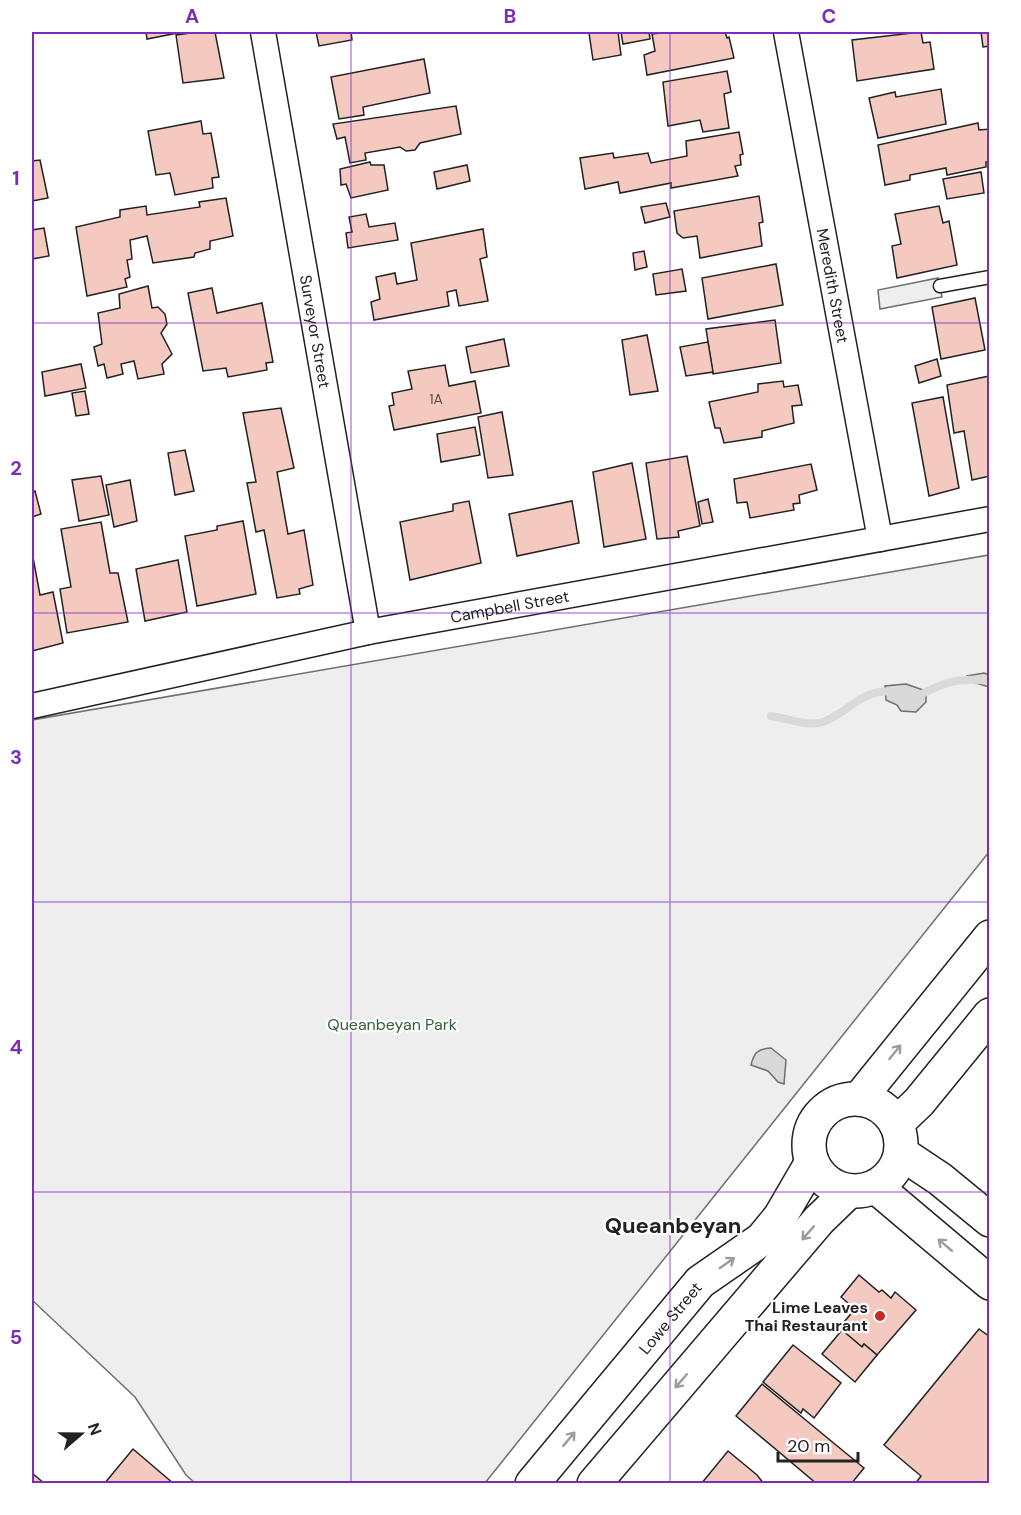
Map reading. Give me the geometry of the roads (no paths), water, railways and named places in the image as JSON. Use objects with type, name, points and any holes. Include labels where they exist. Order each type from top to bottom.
[{"type":"street","name":"Surveyor Street","points":[[263,32],[368,632]]},
{"type":"street","name":"Meredith Street","points":[[786,32],[880,539]]},
{"type":"street","name":"Campbell Street","points":[[32,706],[368,632],[990,519]]},
{"type":"street","points":[[859,1099],[990,937]]},
{"type":"street","points":[[594,1484],[819,1220],[862,1189],[892,1173],[899,1138],[919,1102],[990,1015]]},
{"type":"street","points":[[990,1220],[940,1179],[899,1138],[878,1105],[859,1099],[848,1099],[832,1105],[820,1116],[812,1128],[809,1144],[812,1162],[826,1181],[862,1189],[990,1282]]},
{"type":"street","name":"Lowe Street","points":[[532,1484],[699,1282],[768,1232],[787,1207],[812,1162]]},
{"type":"lane","points":[[940,286],[990,277]]},
{"type":"waterway","points":[[916,697],[960,680],[990,681]]},
{"type":"waterway","points":[[771,716],[804,723],[823,722],[866,696],[875,693],[896,693]]},
{"type":"place","name":"Lime Leaves Thai Restaurant","points":[[880,1316]]},
{"type":"district","name":"Queanbeyan","points":[[673,1225]]},
{"type":"park label","name":"Queanbeyan Park","points":[[392,1024]]}]
